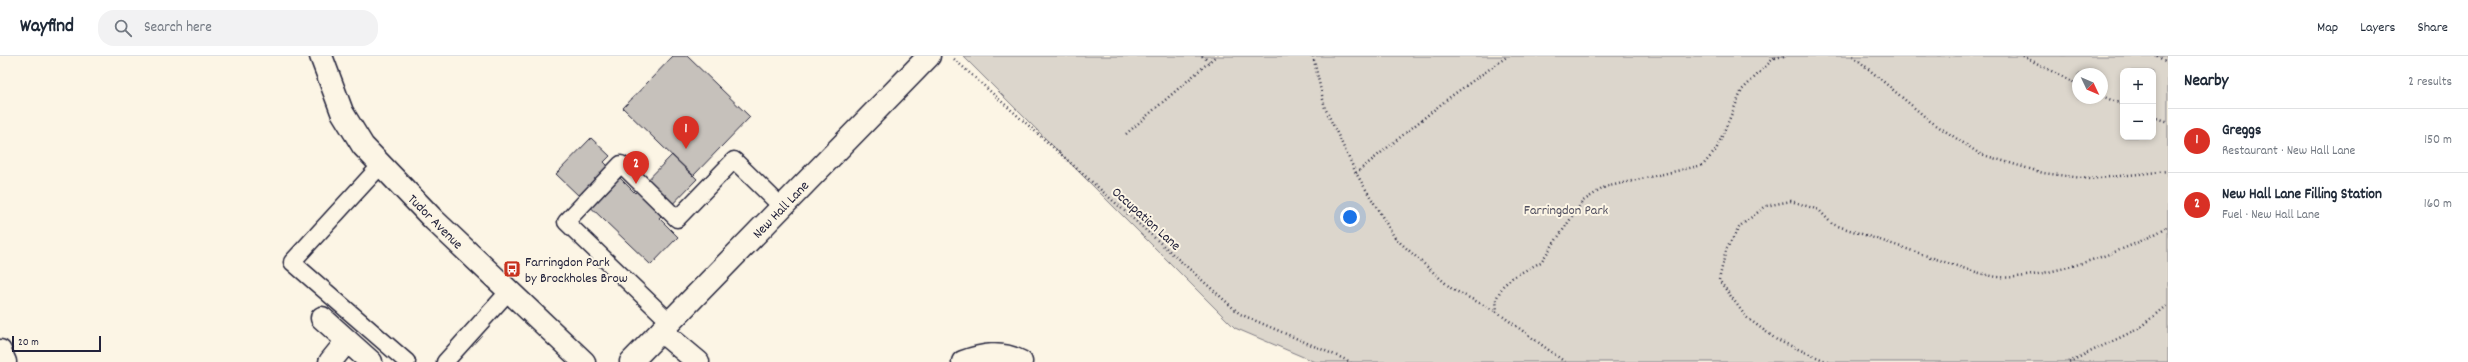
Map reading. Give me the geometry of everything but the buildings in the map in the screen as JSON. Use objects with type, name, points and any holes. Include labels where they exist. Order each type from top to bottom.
[{"type":"main road","name":"Tudor Avenue","points":[[321,56],[342,112],[363,146],[434,220],[584,362]]},
{"type":"main road","name":"New Hall Lane","points":[[631,362],[929,56]]},
{"type":"main road","points":[[322,318],[371,362]]},
{"type":"main road","points":[[665,326],[698,362]]},
{"type":"main road","points":[[330,362],[347,341]]},
{"type":"main road","points":[[0,351],[5,362]]},
{"type":"main road","points":[[963,362],[983,354],[1012,357],[1021,362]]},
{"type":"lane","points":[[665,326],[566,222],[621,164],[677,219],[734,160],[782,207]]},
{"type":"lane","points":[[381,165],[292,262],[407,362]]},
{"type":"lane","points":[[445,362],[509,291]]},
{"type":"path","name":"Occupation Lane","points":[[951,56],[1240,314],[1351,362]]},
{"type":"path","points":[[1202,56],[1209,61]]},
{"type":"path","points":[[1126,134],[1216,56]]},
{"type":"path","points":[[1313,56],[1325,108],[1356,173],[1395,238],[1452,289],[1497,312],[1564,362]]},
{"type":"path","points":[[1356,173],[1450,97],[1508,56]]},
{"type":"path","points":[[1497,312],[1496,299],[1502,286],[1513,277],[1542,262],[1583,201],[1605,187],[1703,165],[1716,150],[1742,90],[1776,57],[1784,56]]},
{"type":"path","points":[[1853,56],[1930,121],[1980,154],[2044,173],[2090,179],[2168,171]]},
{"type":"path","points":[[2023,56],[2072,83]]},
{"type":"path","points":[[2157,56],[2168,63]]},
{"type":"path","points":[[2108,99],[2121,104]]},
{"type":"path","points":[[2156,118],[2168,122]]},
{"type":"path","points":[[1828,362],[1777,340],[1746,317],[1719,280],[1726,250],[1740,226],[1766,206],[1791,201],[1819,210],[1832,224],[1993,277],[2023,276],[2055,270],[2128,246],[2156,235],[2168,226]]},
{"type":"path","points":[[2069,362],[2138,328],[2168,304]]},
{"type":"green space","name":"Farringdon Park","points":[[963,56],[2168,56],[2168,362],[1315,362],[1235,328]]},
{"type":"place","name":"Greggs","points":[[686,149]]},
{"type":"place","name":"New Hall Lane Filling Station","points":[[636,184]]},
{"type":"place","name":"Farringdon Park by Brockholes Brow","points":[[512,269]]}]
